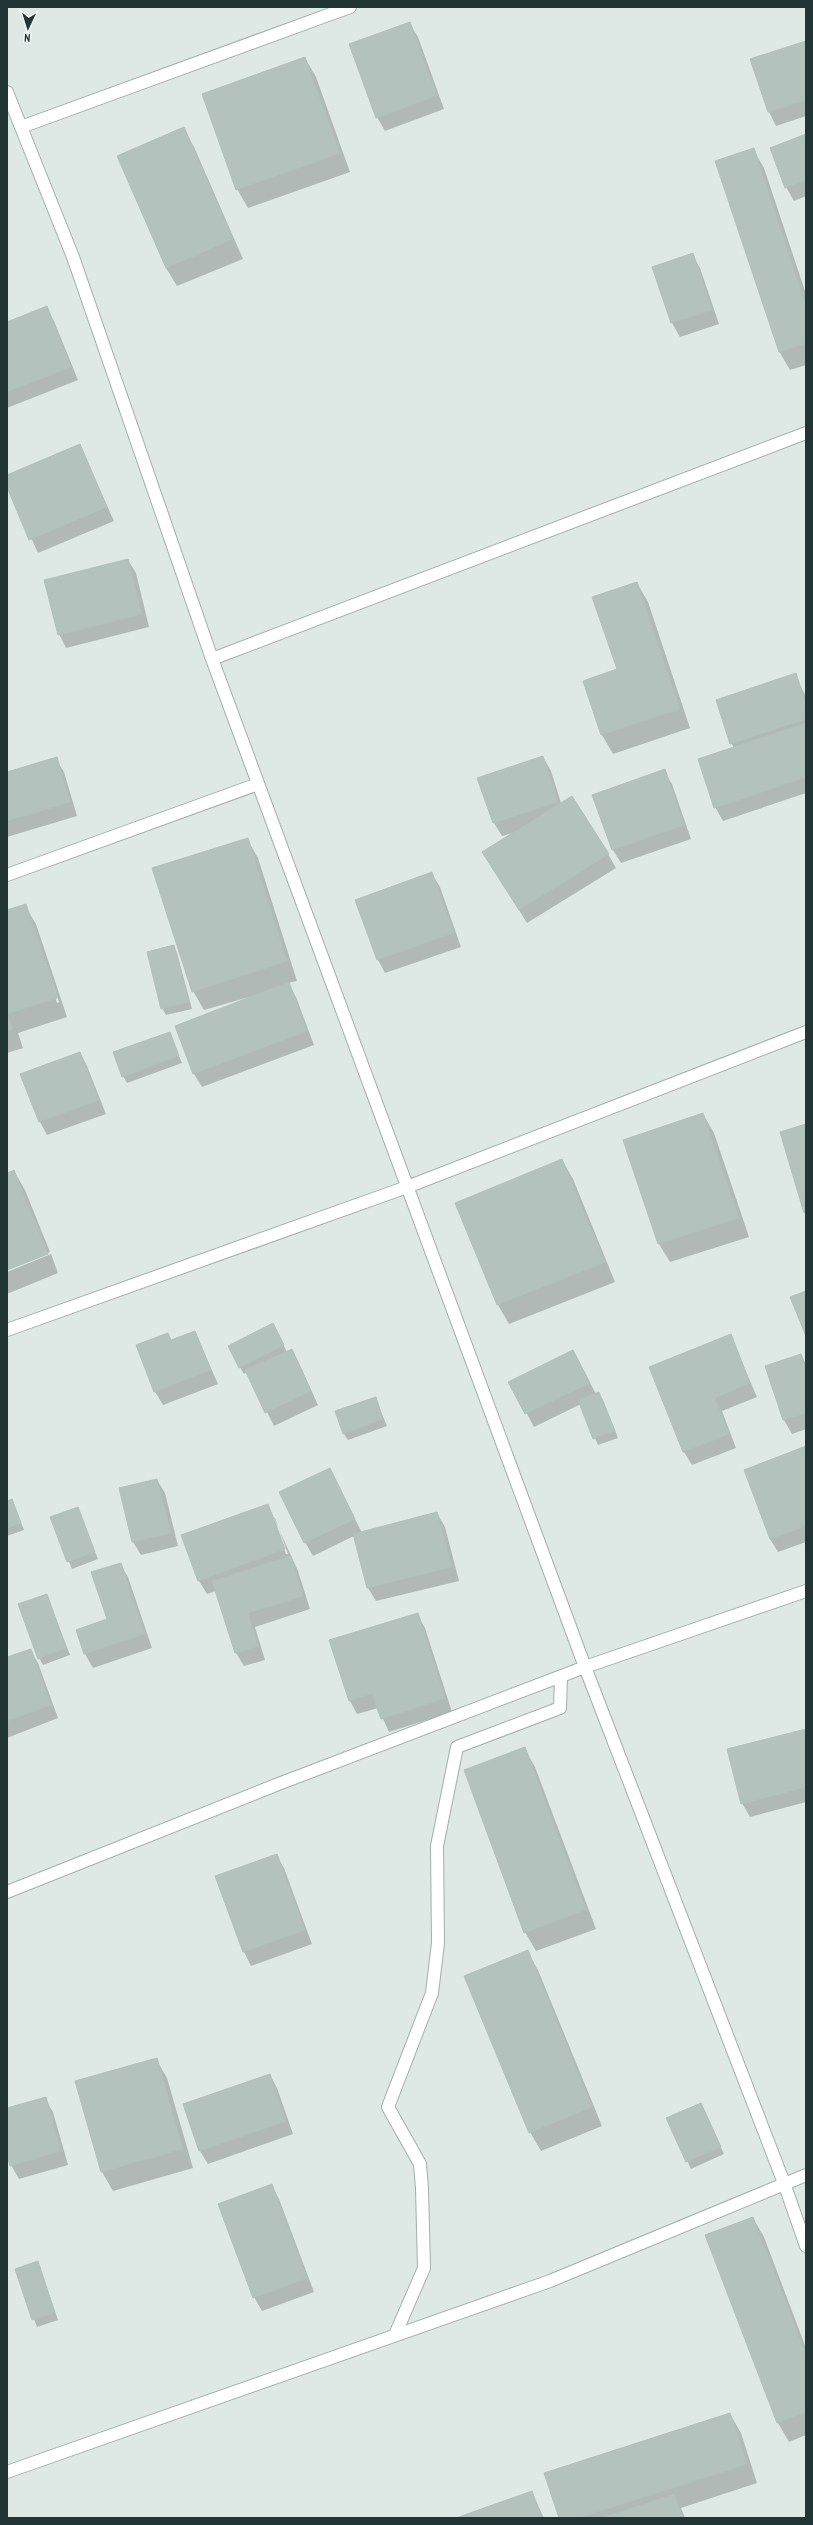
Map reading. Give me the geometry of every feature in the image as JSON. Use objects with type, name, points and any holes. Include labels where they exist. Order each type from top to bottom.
[{"type":"street","points":[[21,127],[350,7]]},
{"type":"street","points":[[7,92],[73,257],[212,659],[585,1667],[784,2183],[806,2246]]},
{"type":"street","points":[[212,659],[806,433]]},
{"type":"street","points":[[7,875],[258,784]]},
{"type":"street","points":[[7,1330],[407,1187],[806,1032]]},
{"type":"street","points":[[7,1892],[281,1782],[585,1667],[806,1591]]},
{"type":"street","points":[[395,2335],[424,2268],[422,2188],[420,2164],[388,2107],[432,1993],[438,1943],[437,1846],[457,1747],[560,1708],[561,1677]]},
{"type":"street","points":[[7,2472],[550,2281],[806,2175]]},
{"type":"building","points":[[410,22],[437,96],[376,118],[349,44]]},
{"type":"building","points":[[806,41],[806,100],[768,112],[750,59]]},
{"type":"building","points":[[305,57],[340,153],[236,190],[202,94]]},
{"type":"building","points":[[184,127],[233,239],[166,268],[117,156]]},
{"type":"building","points":[[806,134],[806,180],[785,188],[770,148]]},
{"type":"building","points":[[754,148],[806,306],[806,343],[779,352],[715,161]]},
{"type":"building","points":[[693,253],[712,310],[671,323],[652,267]]},
{"type":"building","points":[[47,306],[71,367],[7,392],[7,322]]},
{"type":"building","points":[[80,444],[107,507],[29,540],[7,487],[7,475]]},
{"type":"building","points":[[128,559],[142,614],[58,635],[44,580]]},
{"type":"building","points":[[637,582],[680,709],[601,735],[583,681],[617,669],[592,597]]},
{"type":"building","points":[[796,673],[806,705],[806,719],[730,744],[716,700]]},
{"type":"building","points":[[806,723],[806,777],[714,808],[698,759]]},
{"type":"building","points":[[543,756],[558,802],[493,823],[477,778]]},
{"type":"building","points":[[57,757],[70,802],[7,821],[7,772]]},
{"type":"building","points":[[665,769],[684,825],[612,850],[592,795]]},
{"type":"building","points":[[572,796],[609,854],[519,910],[482,852]]},
{"type":"building","points":[[248,838],[287,961],[192,992],[152,868]]},
{"type":"building","points":[[432,872],[454,933],[377,960],[355,900]]},
{"type":"building","points":[[26,904],[57,998],[7,1014],[7,910]]},
{"type":"building","points":[[174,945],[189,1002],[161,1009],[147,952]]},
{"type":"building","points":[[289,982],[307,1031],[193,1074],[175,1026]]},
{"type":"building","points":[[7,1014],[13,1029],[7,1031]]},
{"type":"building","points":[[170,1032],[179,1056],[122,1077],[113,1052]]},
{"type":"building","points":[[80,1052],[99,1100],[39,1122],[20,1074]]},
{"type":"building","points":[[703,1113],[739,1218],[658,1244],[623,1140]]},
{"type":"building","points":[[806,1124],[806,1212],[804,1213],[780,1132]]},
{"type":"building","points":[[562,1159],[605,1262],[497,1305],[455,1203]]},
{"type":"building","points":[[14,1170],[48,1254],[7,1270],[7,1173]]},
{"type":"building","points":[[806,1291],[806,1336],[790,1297]]},
{"type":"building","points":[[273,1323],[284,1345],[239,1368],[228,1346]]},
{"type":"building","points":[[195,1331],[211,1370],[154,1392],[136,1345],[168,1333],[171,1340]]},
{"type":"building","points":[[731,1334],[750,1383],[715,1398],[729,1434],[683,1452],[649,1367]]},
{"type":"building","points":[[292,1349],[311,1391],[265,1413],[245,1370]]},
{"type":"building","points":[[573,1350],[590,1383],[525,1414],[508,1382]]},
{"type":"building","points":[[801,1354],[806,1367],[806,1413],[783,1420],[765,1366]]},
{"type":"building","points":[[599,1392],[615,1431],[593,1439],[578,1400]]},
{"type":"building","points":[[376,1397],[383,1419],[343,1434],[335,1411]]},
{"type":"building","points":[[806,1446],[806,1526],[770,1539],[744,1470]]},
{"type":"building","points":[[330,1468],[355,1519],[304,1543],[279,1492]]},
{"type":"building","points":[[157,1479],[171,1533],[132,1542],[119,1488]]},
{"type":"building","points":[[12,1499],[21,1523],[7,1528],[7,1501]]},
{"type":"building","points":[[268,1504],[285,1549],[198,1581],[181,1535]]},
{"type":"building","points":[[78,1507],[95,1552],[67,1562],[50,1517]]},
{"type":"building","points":[[437,1512],[452,1567],[367,1588],[353,1534]]},
{"type":"building","points":[[291,1556],[303,1596],[248,1613],[258,1646],[235,1653],[212,1581]]},
{"type":"building","points":[[121,1563],[145,1634],[84,1654],[76,1630],[107,1619],[91,1572]]},
{"type":"building","points":[[47,1594],[66,1648],[38,1659],[18,1604]]},
{"type":"building","points":[[418,1613],[445,1698],[381,1719],[372,1694],[349,1701],[329,1640]]},
{"type":"building","points":[[31,1649],[51,1705],[7,1721],[7,1657]]},
{"type":"building","points":[[806,1729],[806,1787],[741,1804],[727,1749]]},
{"type":"building","points":[[525,1747],[586,1910],[524,1933],[464,1770]]},
{"type":"building","points":[[277,1854],[305,1930],[243,1952],[215,1876]]},
{"type":"building","points":[[528,1950],[592,2107],[529,2133],[464,1976]]},
{"type":"building","points":[[157,2058],[183,2149],[101,2172],[75,2081]]},
{"type":"building","points":[[270,2074],[286,2121],[199,2151],[183,2104]]},
{"type":"building","points":[[46,2097],[61,2151],[10,2166],[7,2155],[7,2108]]},
{"type":"building","points":[[701,2103],[721,2147],[686,2162],[666,2118]]},
{"type":"building","points":[[272,2184],[307,2278],[253,2298],[218,2204]]},
{"type":"building","points":[[753,2217],[806,2355],[806,2412],[777,2423],[705,2235]]},
{"type":"building","points":[[38,2261],[55,2313],[32,2320],[15,2269]]},
{"type":"building","points":[[730,2413],[747,2464],[579,2518],[559,2518],[544,2473]]},
{"type":"building","points":[[532,2491],[542,2518],[456,2518]]},
{"type":"building","points":[[674,2494],[683,2518],[602,2518]]}]
